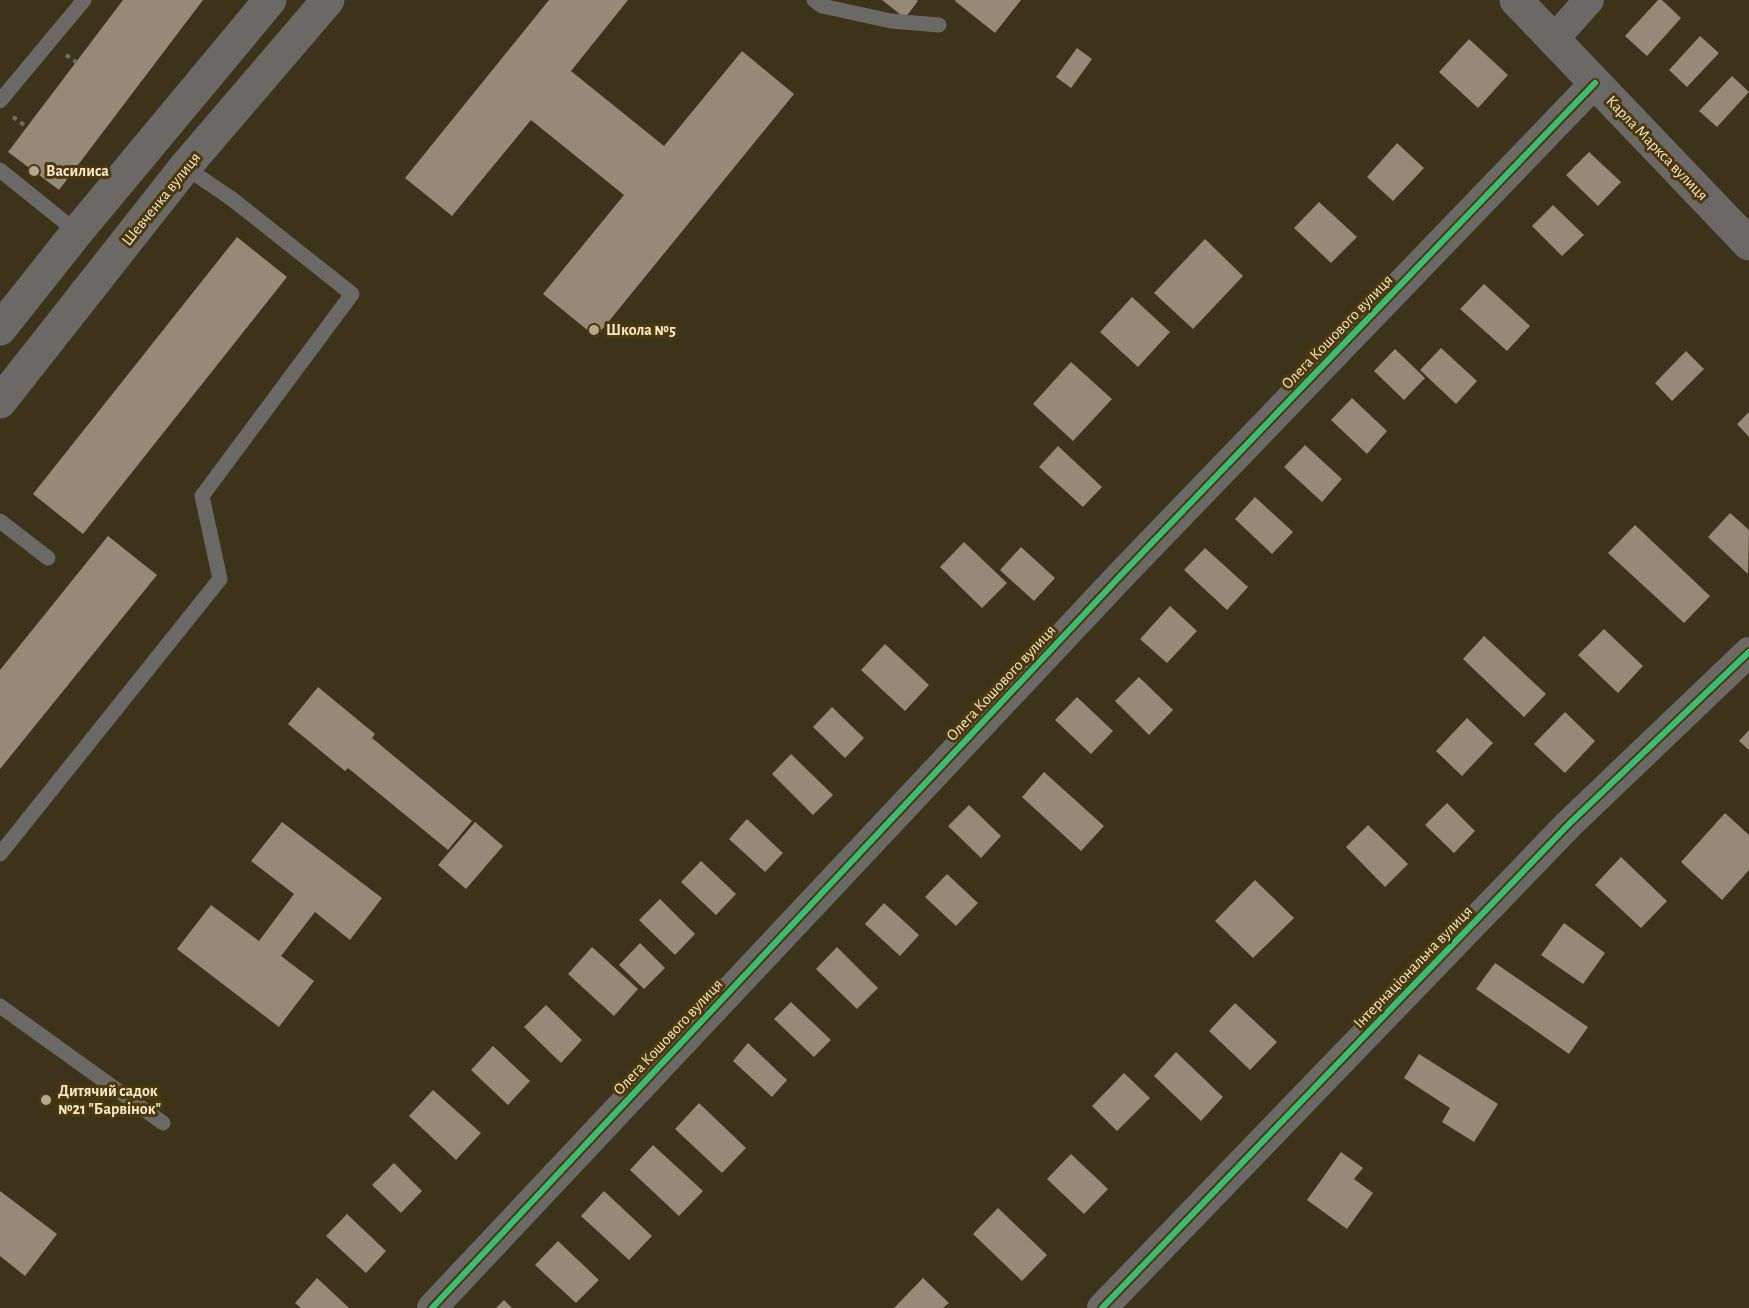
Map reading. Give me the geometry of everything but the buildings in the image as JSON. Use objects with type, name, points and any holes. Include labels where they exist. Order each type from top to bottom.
[{"type":"street","points":[[0,329],[270,0]]},
{"type":"street","name":"Шевченка вулиця","points":[[0,402],[185,167],[328,0]]},
{"type":"street","name":"Карла Маркса вулиця","points":[[1516,0],[1749,244]]},
{"type":"street","points":[[1554,39],[1589,0]]},
{"type":"street","name":"Олега Кошового вулиця","points":[[432,1308],[1123,573],[1595,83]]},
{"type":"street","points":[[72,239],[102,273]]},
{"type":"street","name":"Інтернаціональна вулиця","points":[[1102,1308],[1569,824],[1749,652]]},
{"type":"lane","points":[[0,101],[84,0]]},
{"type":"lane","points":[[814,0],[822,6],[891,21],[939,25]]},
{"type":"lane","points":[[0,854],[220,579],[202,496],[352,294],[232,199],[185,167]]},
{"type":"lane","points":[[0,171],[72,239]]},
{"type":"lane","points":[[0,520],[48,558]]},
{"type":"lane","points":[[0,1006],[163,1124]]},
{"type":"cycle path","points":[[432,1308],[1123,573],[1595,83]]},
{"type":"cycle path","points":[[1102,1308],[1569,824],[1749,652]]},
{"type":"place","name":"Василиса","points":[[34,171]]},
{"type":"place","name":"Школа №5","points":[[594,330]]},
{"type":"place","name":"Дитячий садок №21 \"Барвінок\"","points":[[46,1100]]}]
